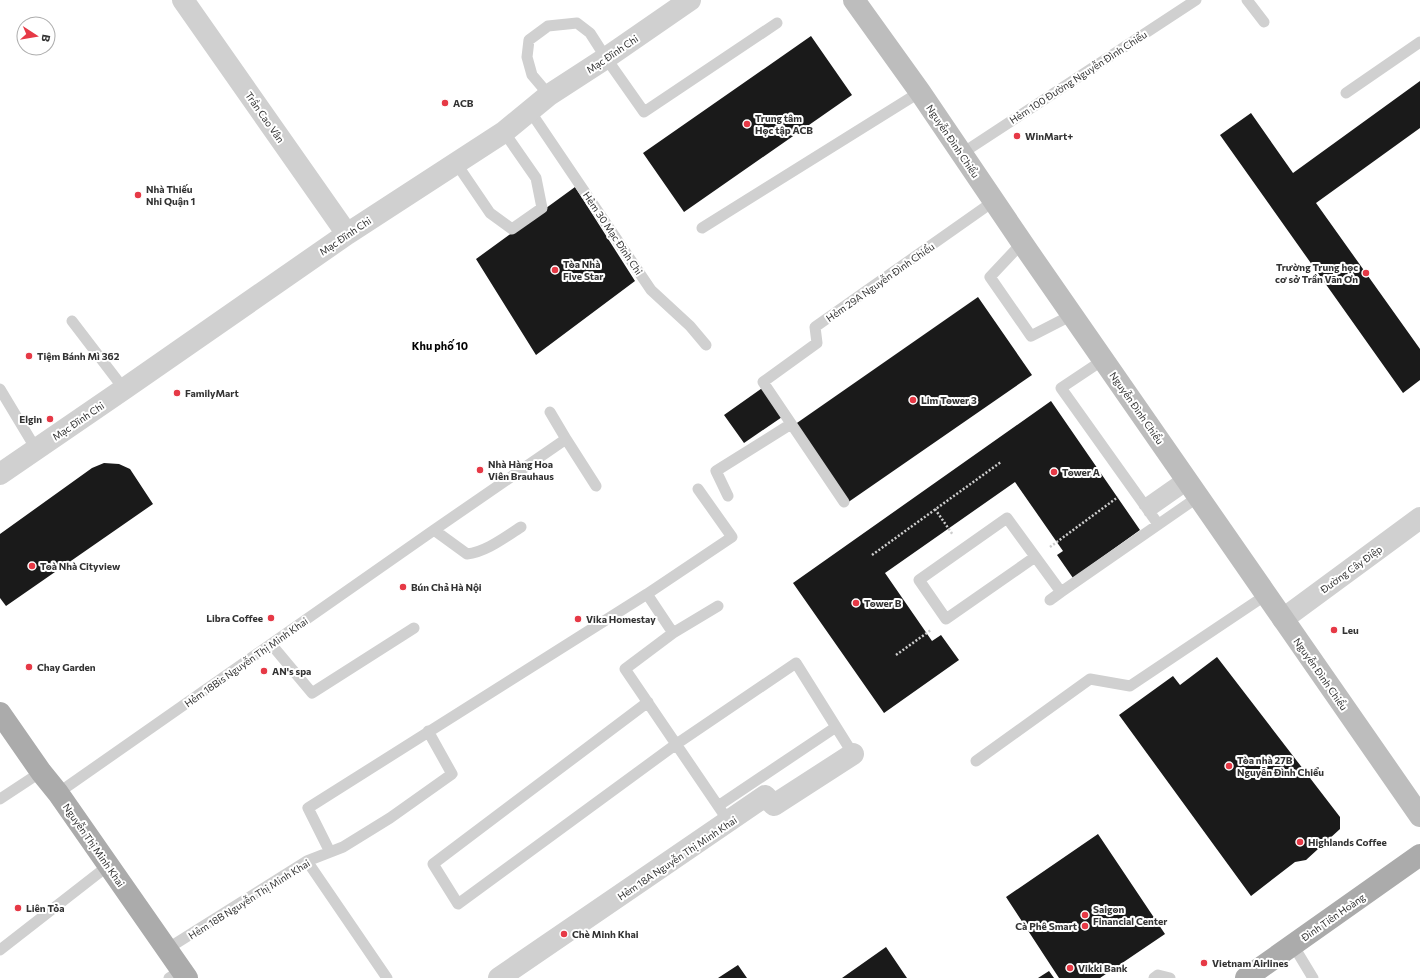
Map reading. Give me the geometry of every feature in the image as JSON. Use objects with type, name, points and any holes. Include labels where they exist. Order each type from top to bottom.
[{"type":"main road","name":"Nguyễn Đình Chiểu","points":[[854,0],[920,92],[1022,243],[1420,816]]},
{"type":"main road","name":"Nguyễn Thị Minh Khai","points":[[0,713],[168,950],[179,975]]},
{"type":"main road","name":"Đinh Tiên Hoàng","points":[[1246,978],[1420,855]]},
{"type":"street","name":"Trần Cao Vân","points":[[183,0],[347,234]]},
{"type":"street","name":"Mạc Đĩnh Chi","points":[[0,474],[347,234],[504,132],[549,95],[690,0]]},
{"type":"street","name":"Đường Cây Điệp","points":[[1283,619],[1420,518]]},
{"type":"street","name":"Hẻm 18A Nguyễn Thị Minh Khai","points":[[500,978],[724,814],[765,796],[774,805],[853,754]]},
{"type":"lane","name":"Hẻm 100 Đường Nguyễn Đình Chiểu","points":[[961,154],[1196,0]]},
{"type":"lane","points":[[1247,0],[1264,22]]},
{"type":"lane","points":[[549,95],[532,75],[527,58],[529,40],[548,26],[577,23],[590,32],[606,58],[644,112],[777,23]]},
{"type":"lane","points":[[1346,93],[1420,42]]},
{"type":"lane","points":[[702,228],[920,92]]},
{"type":"lane","name":"Hẻm 30 Mạc Đĩnh Chi","points":[[530,111],[651,290],[690,326],[706,345]]},
{"type":"lane","points":[[456,163],[490,213],[512,229],[542,208],[536,178],[504,132]]},
{"type":"lane","name":"Hẻm 29A Nguyễn Đình Chiểu","points":[[844,502],[763,382],[817,343],[816,327],[994,201]]},
{"type":"lane","points":[[1022,243],[990,277],[994,284],[1031,336],[1072,315]]},
{"type":"lane","points":[[72,321],[124,389]]},
{"type":"lane","points":[[1103,360],[1061,388],[1158,524]]},
{"type":"lane","points":[[0,389],[36,449]]},
{"type":"lane","points":[[550,412],[596,486]]},
{"type":"lane","points":[[728,496],[716,471],[791,424]]},
{"type":"lane","name":"Hẻm 18Bis Nguyễn Thị Minh Khai","points":[[58,793],[566,439]]},
{"type":"lane","points":[[1146,508],[1190,486]]},
{"type":"lane","points":[[1050,600],[1158,524],[1190,486]]},
{"type":"lane","points":[[330,852],[308,808],[647,594],[732,537],[698,489]]},
{"type":"lane","points":[[1035,557],[946,619],[919,580],[1007,518],[1061,592]]},
{"type":"lane","points":[[434,530],[467,554],[475,554],[521,527]]},
{"type":"lane","points":[[647,594],[673,633]]},
{"type":"lane","points":[[976,761],[1090,679],[1130,686],[1266,595]]},
{"type":"lane","points":[[718,606],[673,633],[625,669],[724,814],[836,727]]},
{"type":"lane","points":[[271,644],[312,694],[414,628]]},
{"type":"lane","points":[[648,702],[434,864],[458,904],[676,745],[796,664],[853,754]]},
{"type":"lane","name":"Hẻm 18B Nguyễn Thị Minh Khai","points":[[168,950],[307,861],[343,847],[390,818],[452,774],[428,731]]},
{"type":"lane","points":[[0,799],[41,772]]},
{"type":"lane","points":[[307,861],[387,978]]},
{"type":"lane","points":[[0,950],[109,866]]},
{"type":"lane","points":[[1292,945],[1313,978]]},
{"type":"lane","points":[[1154,978],[1158,975],[1170,978]]},
{"type":"path","points":[[872,555],[1001,462]]},
{"type":"path","points":[[935,509],[955,538]]},
{"type":"building","name":"Trung tâm Học tập ACB","points":[[811,36],[852,95],[684,212],[643,153]]},
{"type":"building","points":[[1420,81],[1420,128],[1316,203],[1420,349],[1420,380],[1403,393],[1220,135],[1251,113],[1293,173]]},
{"type":"building","name":"Tòa Nhà Five Star","points":[[575,187],[635,281],[536,355],[476,259]]},
{"type":"building","name":"Lim Tower 3","points":[[978,297],[1032,375],[847,503],[794,425]]},
{"type":"building","points":[[765,386],[785,415],[744,443],[724,415]]},
{"type":"building","points":[[1051,401],[1140,530],[1073,578],[1057,555],[1063,551],[1015,482],[885,573],[932,641],[941,635],[959,660],[884,713],[793,583]]},
{"type":"building","name":"Toà Nhà Cityview","points":[[104,463],[119,464],[130,469],[153,504],[6,606],[0,598],[0,534],[92,468]]},
{"type":"building","name":"Tòa nhà 27B Nguyễn Đình Chiểu","points":[[1217,657],[1340,817],[1340,829],[1306,860],[1295,862],[1251,896],[1119,715],[1173,676],[1180,685]]},
{"type":"building","name":"Saigon Financial Center","points":[[1098,834],[1165,934],[1100,978],[1059,978],[1006,897]]},
{"type":"building","points":[[886,947],[907,978],[842,978]]},
{"type":"building","points":[[738,965],[747,978],[718,978]]},
{"type":"building","points":[[1049,971],[1054,978],[1038,978]]},
{"type":"place","name":"ACB","points":[[445,103]]},
{"type":"place","name":"Trung tâm Học tập ACB","points":[[747,124]]},
{"type":"place","name":"WinMart+","points":[[1017,136]]},
{"type":"place","name":"Nhà Thiếu Nhi Quận 1","points":[[138,195]]},
{"type":"place","name":"Tòa Nhà Five Star","points":[[555,270]]},
{"type":"place","name":"Trường Trung học cơ sở Trần Văn Ơn","points":[[1366,273]]},
{"type":"place","name":"Tiệm Bánh Mì 362","points":[[29,356]]},
{"type":"place","name":"FamilyMart","points":[[177,393]]},
{"type":"place","name":"Lim Tower 3","points":[[913,400]]},
{"type":"place","name":"Elgin","points":[[50,419]]},
{"type":"place","name":"Nhà Hàng Hoa Viên Brauhaus","points":[[480,470]]},
{"type":"place","name":"Tower A","points":[[1054,472]]},
{"type":"place","name":"Toà Nhà Cityview","points":[[32,566]]},
{"type":"place","name":"Bún Chả Hà Nội","points":[[403,587]]},
{"type":"place","name":"Tower B","points":[[856,603]]},
{"type":"place","name":"Libra Coffee","points":[[271,618]]},
{"type":"place","name":"Vika Homestay","points":[[578,619]]},
{"type":"place","name":"Leu","points":[[1334,630]]},
{"type":"place","name":"Chay Garden","points":[[29,667]]},
{"type":"place","name":"AN's spa","points":[[264,671]]},
{"type":"place","name":"Tòa nhà 27B Nguyễn Đình Chiểu","points":[[1229,766]]},
{"type":"place","name":"Highlands Coffee","points":[[1300,842]]},
{"type":"place","name":"Liên Tỏa","points":[[18,908]]},
{"type":"place","name":"Saigon Financial Center","points":[[1085,915]]},
{"type":"place","name":"Cà Phê Smart","points":[[1085,926]]},
{"type":"place","name":"Chè Minh Khai","points":[[564,934]]},
{"type":"place","name":"Vietnam Airlines","points":[[1204,963]]},
{"type":"place","name":"Vikki Bank","points":[[1070,968]]},
{"type":"district","name":"Khu phố 10","points":[[440,345]]}]
